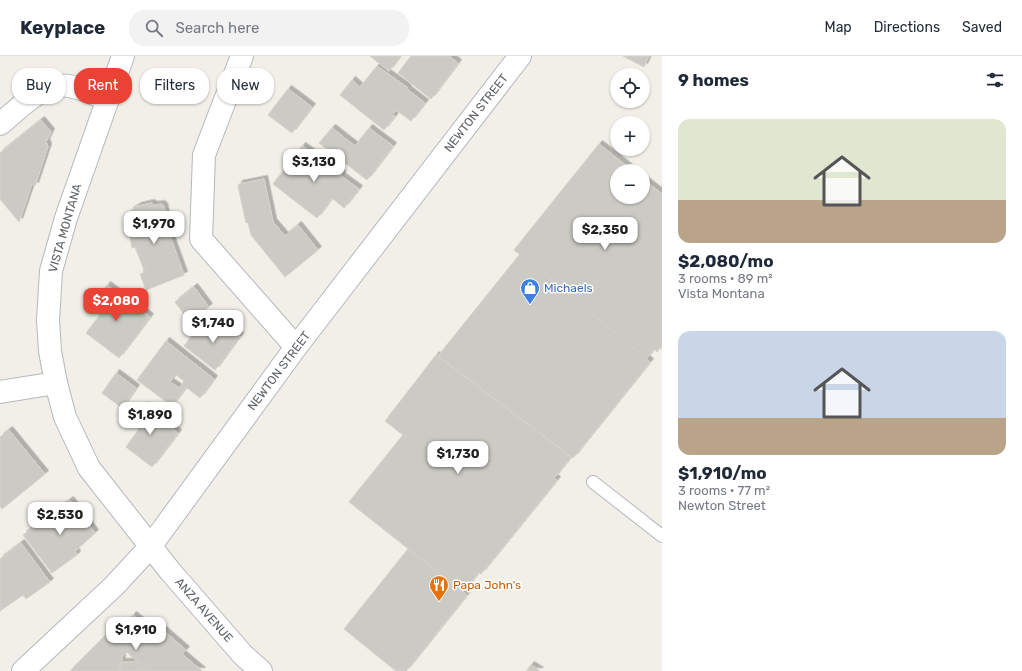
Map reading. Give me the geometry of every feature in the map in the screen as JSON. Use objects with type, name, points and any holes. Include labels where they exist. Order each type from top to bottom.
[{"type":"street","name":"VISTA MONTANA","points":[[119,68],[123,56]]},
{"type":"street","points":[[242,56],[204,155],[201,240],[296,347]]},
{"type":"street","name":"NEWTON STREET","points":[[22,671],[99,601],[150,547],[296,347],[520,56]]},
{"type":"street","points":[[0,124],[41,91],[56,86],[74,87]]},
{"type":"street","name":"VISTA MONTANA","points":[[106,104],[66,218],[51,271],[48,320],[50,351],[56,383],[65,417],[89,468],[150,547]]},
{"type":"street","points":[[0,392],[56,383]]},
{"type":"street","name":"ANZA AVENUE","points":[[150,547],[243,655],[261,671]]},
{"type":"lane","points":[[593,482],[662,536]]},
{"type":"building","points":[[370,56],[400,56],[389,71]]},
{"type":"building","points":[[411,56],[449,56],[458,63],[431,99],[398,73]]},
{"type":"building","points":[[623,56],[649,56],[644,67]]},
{"type":"building","points":[[377,66],[408,88],[407,89],[425,103],[411,121],[396,110],[392,115],[395,116],[384,130],[340,95],[352,80],[360,87]]},
{"type":"building","points":[[288,89],[312,107],[292,133],[268,115]]},
{"type":"building","points":[[41,120],[51,132],[46,142],[48,147],[35,186],[32,184],[19,222],[0,199],[0,153]]},
{"type":"building","points":[[332,128],[355,146],[369,128],[393,146],[367,180],[319,143]]},
{"type":"building","points":[[599,144],[610,153],[610,156],[614,156],[624,164],[610,164],[610,204],[650,204],[650,185],[662,194],[662,345],[657,352],[654,349],[646,359],[514,250]]},
{"type":"building","points":[[302,146],[342,174],[341,176],[359,189],[344,208],[332,198],[317,218],[273,184]]},
{"type":"building","points":[[264,179],[273,222],[285,236],[298,225],[318,250],[285,277],[251,235],[248,222],[246,223],[238,186],[239,184]]},
{"type":"building","points":[[151,203],[154,205],[162,204],[162,206],[164,206],[170,236],[184,275],[146,290],[140,274],[145,272],[135,247],[132,248],[128,225],[132,225],[130,211],[138,206]]},
{"type":"building","name":"Michaels","points":[[520,254],[650,362],[573,458],[438,356]]},
{"type":"building","points":[[107,285],[150,317],[119,358],[86,333],[100,315],[91,308]]},
{"type":"building","points":[[194,287],[209,307],[189,321],[175,302]]},
{"type":"building","points":[[217,318],[240,336],[215,370],[184,346],[196,330],[203,336]]},
{"type":"building","points":[[166,341],[214,379],[200,398],[186,387],[172,406],[137,380]],"holes":[[[175,374],[184,381],[179,388],[170,382]]]},
{"type":"building","points":[[436,355],[571,457],[554,478],[557,480],[481,574],[479,572],[463,592],[349,502],[403,435],[385,421]]},
{"type":"building","points":[[116,373],[136,388],[122,408],[102,393]]},
{"type":"building","points":[[144,405],[178,433],[152,467],[126,447],[139,429],[130,423]]},
{"type":"building","points":[[9,430],[45,474],[2,509],[0,506],[0,437]]},
{"type":"building","points":[[70,500],[95,533],[75,551],[77,555],[52,573],[23,535]]},
{"type":"building","points":[[21,543],[50,582],[26,599],[23,595],[0,611],[0,559]]},
{"type":"building","points":[[408,549],[467,595],[406,671],[396,671],[344,629]]},
{"type":"building","points":[[133,615],[157,635],[163,630],[186,650],[182,654],[202,671],[146,671],[127,652],[122,657],[120,671],[70,671],[118,623],[123,627]]},
{"type":"building","points":[[120,662],[138,662],[146,671],[120,671]]},
{"type":"building","points":[[531,665],[540,671],[526,671]]},
{"type":"place","name":"Michaels","points":[[530,305]]},
{"type":"place","name":"Papa John's","points":[[439,602]]}]
